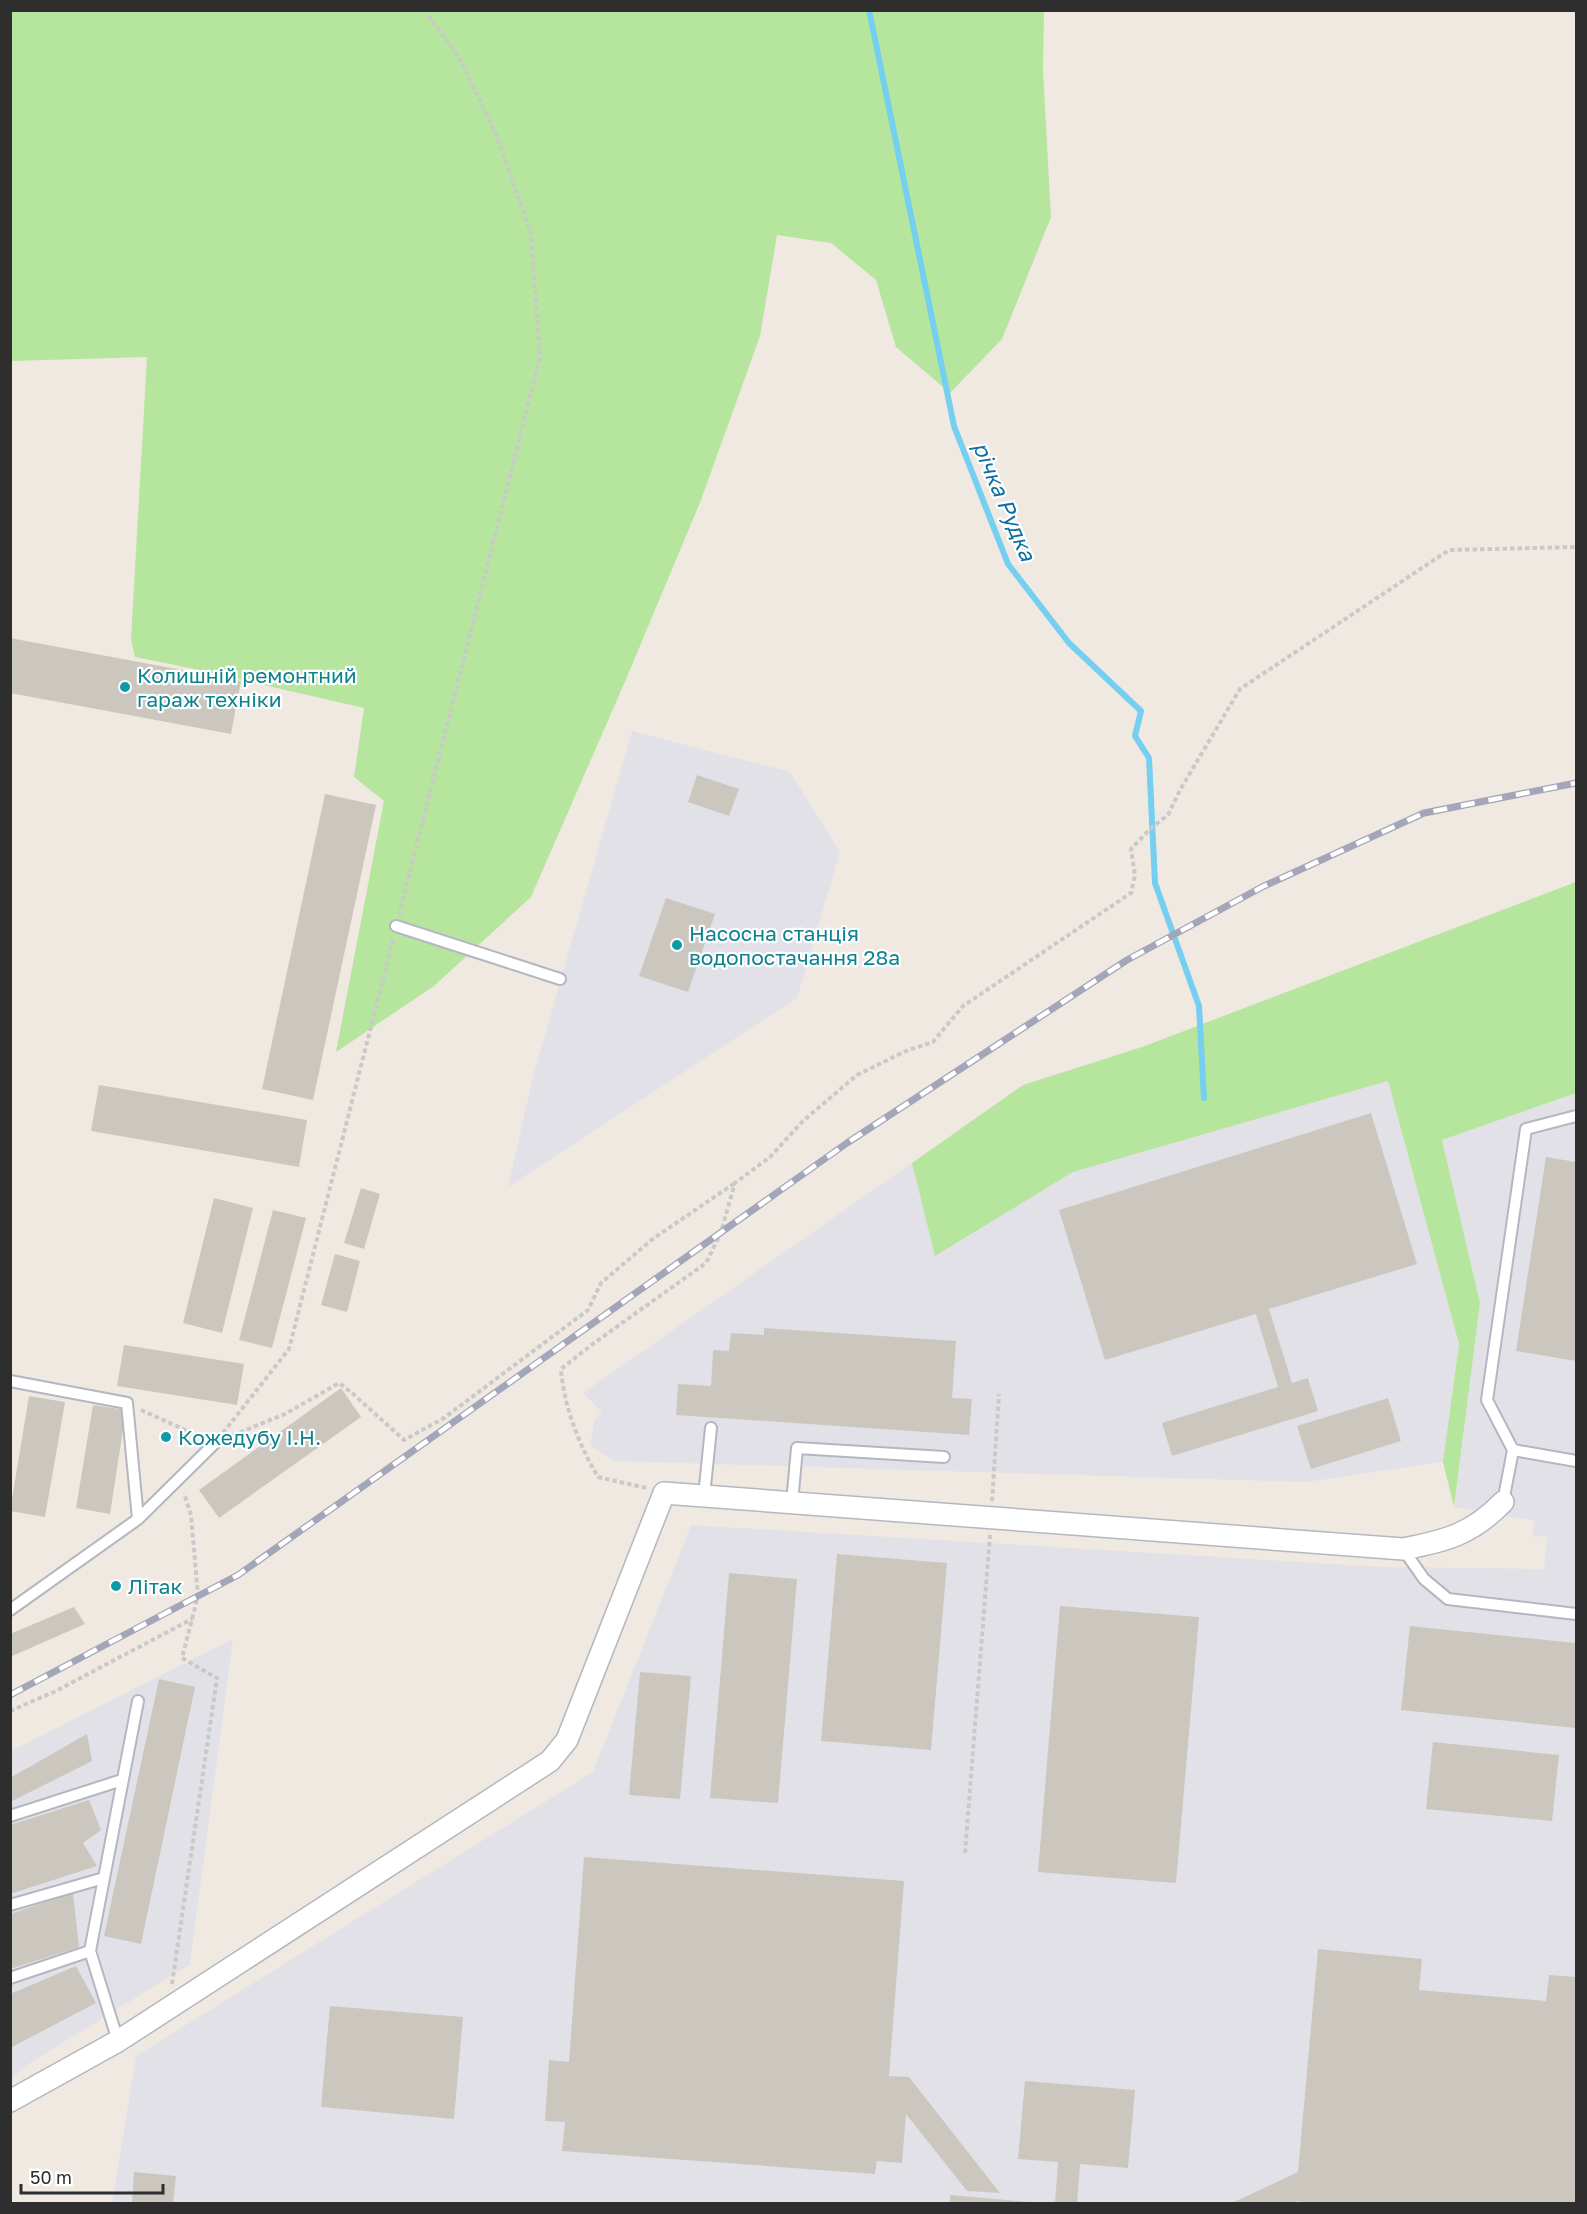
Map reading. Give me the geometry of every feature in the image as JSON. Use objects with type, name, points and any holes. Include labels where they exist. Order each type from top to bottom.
[{"type":"street","points":[[10,2101],[118,2040],[169,2008],[550,1761],[567,1740],[664,1493],[1403,1549],[1429,1544],[1465,1532],[1486,1520],[1503,1502]]},
{"type":"lane","points":[[396,926],[560,979]]},
{"type":"lane","points":[[1503,1502],[1513,1450],[1487,1400],[1526,1129],[1576,1116]]},
{"type":"lane","points":[[10,1381],[128,1404],[138,1519]]},
{"type":"lane","points":[[704,1496],[711,1428]]},
{"type":"lane","points":[[10,1610],[138,1519],[214,1443]]},
{"type":"lane","points":[[792,1503],[797,1448],[944,1457]]},
{"type":"lane","points":[[1513,1450],[1576,1461]]},
{"type":"lane","points":[[1403,1549],[1424,1579],[1448,1599],[1576,1614]]},
{"type":"lane","points":[[118,2040],[90,1951],[138,1701]]},
{"type":"lane","points":[[10,1816],[122,1780]]},
{"type":"lane","points":[[10,1905],[104,1878]]},
{"type":"lane","points":[[10,1978],[90,1951]]},
{"type":"path","points":[[214,1443],[289,1349],[540,357],[531,234],[496,134],[459,57],[424,10]]},
{"type":"path","points":[[128,1404],[214,1443],[285,1414],[339,1383],[404,1440],[444,1418],[588,1310],[601,1283],[654,1238],[771,1157],[803,1121],[857,1075],[906,1051],[933,1042],[963,1006],[1131,893],[1135,875],[1131,849],[1150,829],[1168,815],[1180,790],[1240,689],[1449,550],[1576,548]]},
{"type":"path","points":[[664,1493],[598,1477],[586,1457],[563,1394],[561,1369],[706,1263],[722,1232],[735,1183]]},
{"type":"path","points":[[991,1509],[999,1394]]},
{"type":"path","points":[[169,2008],[217,1678],[182,1658],[198,1596],[191,1515],[180,1478]]},
{"type":"path","points":[[965,1853],[990,1532]]},
{"type":"path","points":[[10,1711],[56,1691],[192,1619]]},
{"type":"shaded area","points":[[632,731],[790,772],[840,852],[797,998],[508,1187],[533,1077]]},
{"type":"shaded area","points":[[1388,1081],[1459,1344],[1443,1462],[1306,1482],[614,1461],[590,1445],[595,1419],[602,1412],[583,1393],[912,1163],[936,1255],[1073,1172]]},
{"type":"shaded area","points":[[1576,1093],[1576,2203],[112,2204],[136,2056],[593,1772],[691,1525],[1383,1567],[1544,1569],[1547,1536],[1532,1537],[1535,1521],[1454,1507],[1480,1303],[1442,1140]]},
{"type":"shaded area","points":[[233,1639],[190,1964],[22,2068],[11,2080],[11,1751]]},
{"type":"green space","points":[[11,11],[1044,11],[1043,70],[1051,217],[1002,339],[950,393],[896,347],[876,280],[831,243],[777,235],[760,336],[701,500],[531,897],[434,986],[336,1052],[384,801],[354,777],[364,708],[135,657],[131,640],[147,357],[11,361]]},
{"type":"green space","points":[[1576,882],[1576,1093],[1442,1140],[1480,1303],[1454,1507],[1443,1462],[1459,1344],[1388,1081],[1073,1172],[935,1256],[912,1163],[1023,1085],[1142,1047]]},
{"type":"building","name":"Колишній ремонтний гараж техніки","points":[[10,638],[241,681],[231,734],[10,693]]},
{"type":"building","points":[[697,775],[739,789],[729,816],[688,802]]},
{"type":"building","points":[[325,794],[376,805],[313,1100],[262,1089]]},
{"type":"building","name":"Насосна станція водопостачання 28а","points":[[666,898],[715,914],[688,992],[639,976]]},
{"type":"building","points":[[99,1085],[307,1120],[299,1167],[91,1131]]},
{"type":"building","points":[[1371,1113],[1417,1264],[1269,1309],[1292,1383],[1308,1378],[1318,1411],[1172,1456],[1162,1423],[1278,1387],[1256,1314],[1105,1360],[1059,1210]]},
{"type":"building","points":[[1546,1157],[1576,1162],[1576,1361],[1516,1351]]},
{"type":"building","points":[[361,1188],[380,1194],[364,1249],[344,1243]]},
{"type":"building","points":[[214,1198],[253,1208],[222,1333],[183,1323]]},
{"type":"building","points":[[273,1210],[306,1218],[272,1348],[239,1340]]},
{"type":"building","points":[[335,1254],[360,1261],[347,1312],[321,1305]]},
{"type":"building","points":[[764,1328],[956,1341],[952,1398],[972,1399],[969,1435],[676,1415],[678,1384],[711,1386],[713,1350],[729,1351],[731,1333],[764,1335]]},
{"type":"building","points":[[124,1345],[244,1364],[237,1405],[117,1386]]},
{"type":"building","points":[[341,1388],[361,1417],[219,1518],[199,1490]]},
{"type":"building","points":[[29,1396],[65,1402],[45,1517],[10,1511]]},
{"type":"building","points":[[1388,1398],[1401,1441],[1311,1469],[1297,1426]]},
{"type":"building","points":[[93,1405],[126,1410],[110,1514],[76,1508]]},
{"type":"building","points":[[837,1554],[947,1563],[931,1750],[821,1741]]},
{"type":"building","points":[[729,1573],[797,1579],[778,1803],[710,1798]]},
{"type":"building","points":[[1060,1606],[1199,1617],[1176,1883],[1038,1872]]},
{"type":"building","points":[[74,1607],[85,1624],[10,1657],[10,1634]]},
{"type":"building","points":[[1410,1626],[1576,1643],[1576,1728],[1401,1710]]},
{"type":"building","points":[[640,1672],[691,1676],[680,1799],[629,1795]]},
{"type":"building","points":[[159,1679],[195,1687],[141,1944],[104,1936]]},
{"type":"building","points":[[87,1734],[92,1761],[10,1802],[10,1778]]},
{"type":"building","points":[[1433,1742],[1559,1755],[1552,1821],[1426,1809]]},
{"type":"building","points":[[89,1800],[101,1830],[83,1843],[97,1866],[10,1894],[10,1825]]},
{"type":"building","points":[[584,1857],[904,1881],[889,2076],[909,2077],[1000,2193],[967,2191],[906,2114],[902,2163],[877,2161],[875,2174],[562,2151],[565,2122],[545,2121],[549,2060],[569,2062]]},
{"type":"building","points":[[73,1893],[79,1947],[10,1969],[10,1914]]},
{"type":"building","points":[[1318,1949],[1422,1959],[1419,1990],[1546,2001],[1549,1975],[1576,1977],[1576,2204],[1324,2204],[1296,2201],[1290,2204],[1230,2204],[1298,2172]]},
{"type":"building","points":[[76,1966],[96,2003],[10,2048],[10,1994]]},
{"type":"building","points":[[330,2006],[463,2017],[454,2119],[321,2107]]},
{"type":"building","points":[[1025,2081],[1135,2090],[1128,2168],[1080,2164],[1077,2204],[1055,2204],[1058,2162],[1018,2159]]},
{"type":"building","points":[[134,2172],[176,2176],[173,2204],[132,2204]]},
{"type":"building","points":[[950,2195],[1030,2202],[1029,2204],[950,2204]]},
{"type":"waterway","name":"річка Рудка","points":[[869,10],[954,426],[1008,564],[1069,643],[1141,711],[1135,736],[1149,758],[1155,883],[1199,1006],[1204,1098]]},
{"type":"railway","points":[[10,1695],[238,1575],[847,1143],[1127,960],[1262,887],[1424,813],[1576,783]]},
{"type":"place","name":"Колишній ремонтний гараж техніки","points":[[125,687]]},
{"type":"place","name":"Насосна станція водопостачання 28а","points":[[677,945]]},
{"type":"place","name":"Кожедубу І.Н.","points":[[166,1437]]},
{"type":"place","name":"Літак","points":[[116,1586]]}]
